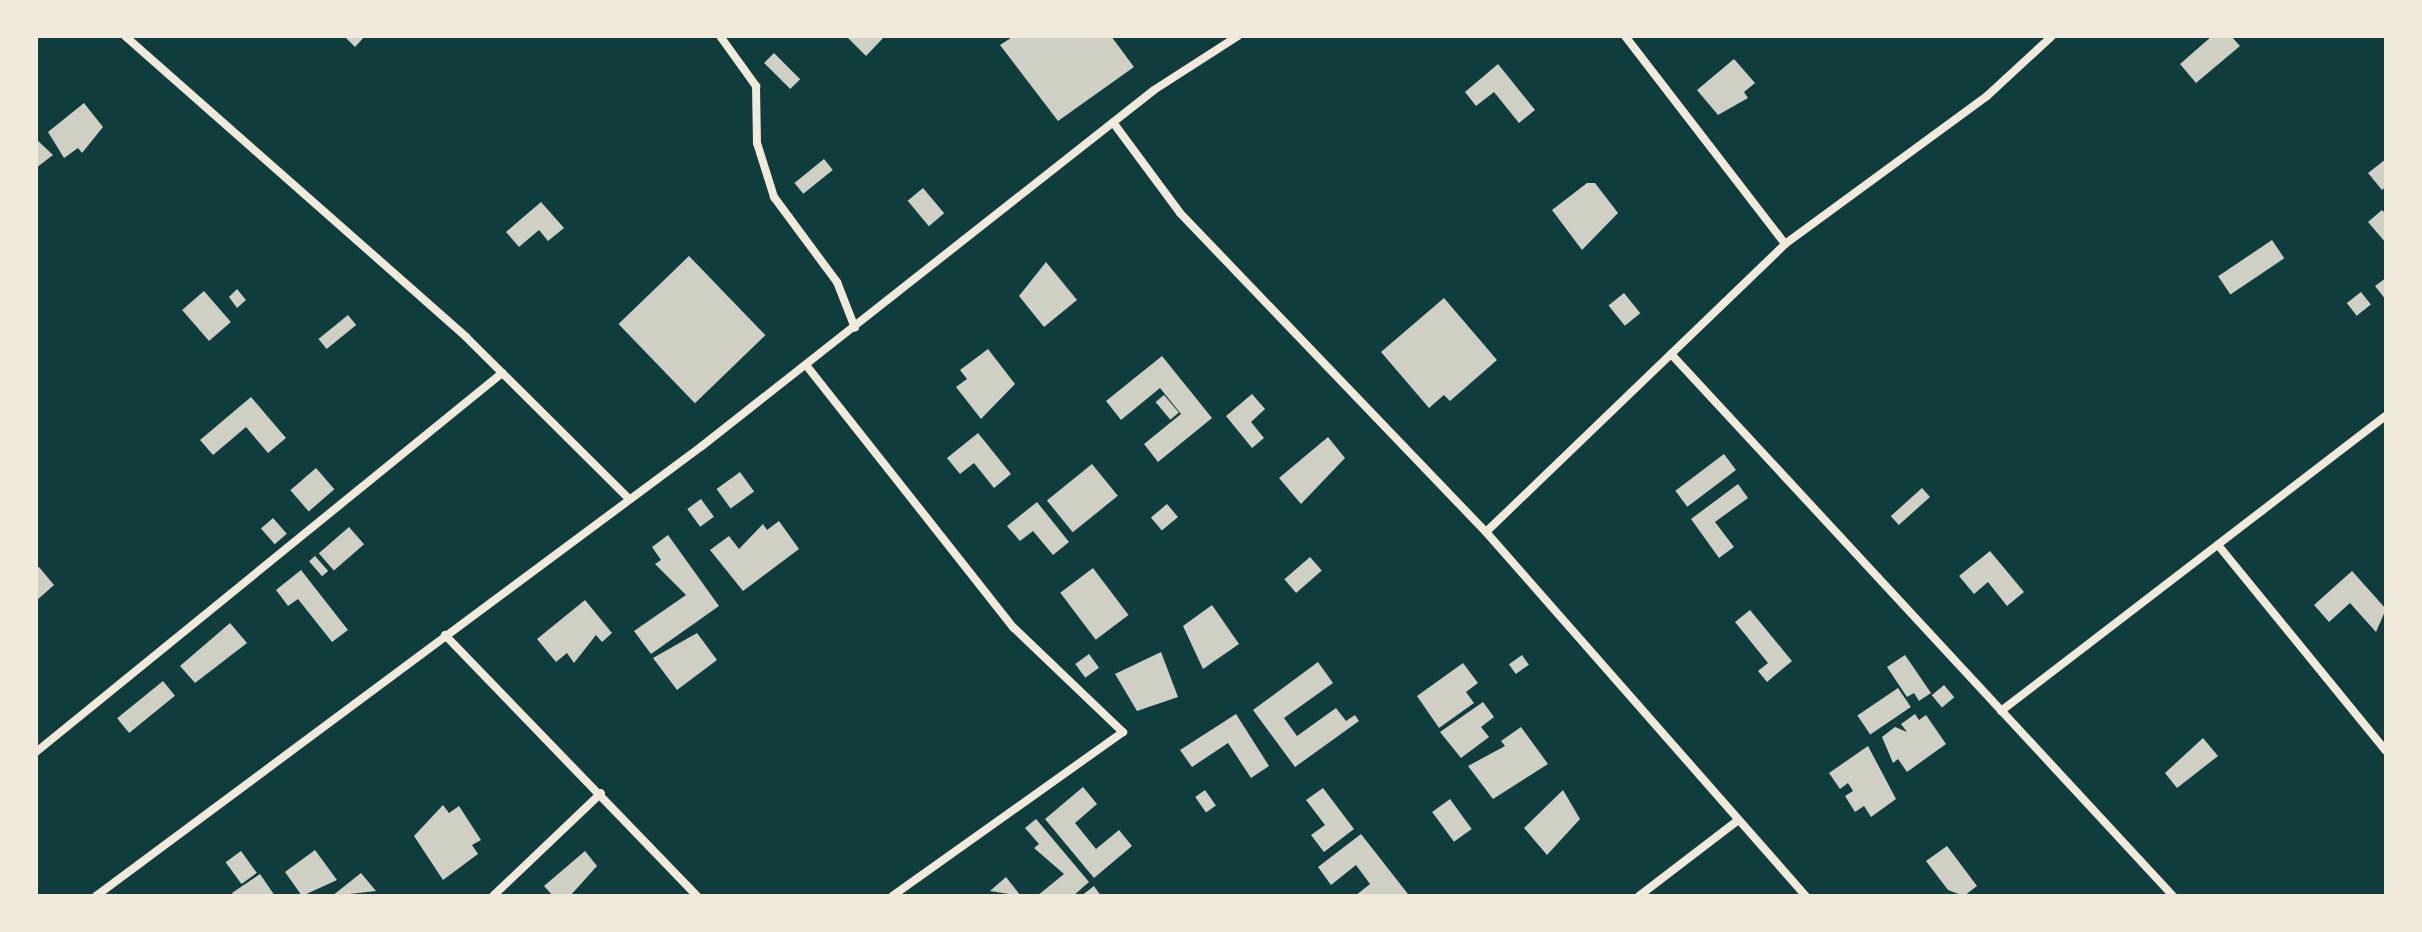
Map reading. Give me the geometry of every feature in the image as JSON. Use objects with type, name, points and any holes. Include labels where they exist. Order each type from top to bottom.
[{"type":"street","points":[[125,36],[502,373],[628,498]]},
{"type":"street","points":[[720,36],[756,86],[757,143],[774,197],[837,282],[855,328]]},
{"type":"street","points":[[96,896],[855,328],[1115,125],[1154,90],[1238,36]]},
{"type":"street","points":[[1625,36],[1785,244]]},
{"type":"street","points":[[1486,532],[1785,244],[1987,96],[2052,36]]},
{"type":"street","points":[[1115,125],[1180,213],[1486,532],[1806,896]]},
{"type":"street","points":[[1671,354],[2173,896]]},
{"type":"street","points":[[806,365],[1014,628],[1123,732],[892,896]]},
{"type":"street","points":[[36,752],[502,373]]},
{"type":"street","points":[[2001,711],[2386,416]]},
{"type":"street","points":[[2218,545],[2386,751]]},
{"type":"street","points":[[445,635],[601,793],[697,896]]},
{"type":"street","points":[[493,896],[601,793]]},
{"type":"street","points":[[1639,896],[1737,821]]},
{"type":"building","points":[[344,36],[365,36],[355,47]]},
{"type":"building","points":[[846,36],[885,36],[866,56]]},
{"type":"building","points":[[1014,36],[1111,36],[1134,67],[1058,121],[1000,45]]},
{"type":"building","points":[[2212,36],[2231,36],[2240,46],[2196,83],[2180,64]]},
{"type":"building","points":[[774,53],[800,79],[790,89],[764,63]]},
{"type":"building","points":[[1734,59],[1755,83],[1744,92],[1748,98],[1718,115],[1697,90]]},
{"type":"building","points":[[1498,64],[1535,110],[1519,123],[1494,92],[1476,106],[1465,92]]},
{"type":"building","points":[[84,103],[103,127],[82,153],[78,148],[64,158],[48,132]]},
{"type":"building","points":[[36,139],[53,155],[36,168]]},
{"type":"building","points":[[824,159],[833,170],[803,194],[794,183]]},
{"type":"building","points":[[2386,159],[2386,187],[2382,190],[2368,173]]},
{"type":"building","points":[[1587,183],[1595,183],[1618,213],[1582,250],[1552,210]]},
{"type":"building","points":[[923,188],[944,213],[929,226],[908,201]]},
{"type":"building","points":[[541,202],[564,228],[548,241],[539,230],[519,247],[506,232]]},
{"type":"building","points":[[2382,210],[2386,214],[2386,243],[2368,222]]},
{"type":"building","points":[[2272,240],[2284,258],[2230,295],[2218,276]]},
{"type":"building","points":[[689,256],[765,335],[695,403],[619,324]]},
{"type":"building","points":[[1046,262],[1077,300],[1044,327],[1019,296]]},
{"type":"building","points":[[2386,278],[2386,300],[2375,286]]},
{"type":"building","points":[[237,289],[246,300],[237,308],[229,297]]},
{"type":"building","points":[[204,291],[231,322],[209,341],[182,310]]},
{"type":"building","points":[[2361,292],[2371,305],[2357,316],[2347,303]]},
{"type":"building","points":[[1624,293],[1640,313],[1625,326],[1608,306]]},
{"type":"building","points":[[1444,298],[1497,360],[1450,401],[1444,395],[1429,408],[1381,352]]},
{"type":"building","points":[[348,315],[356,325],[327,349],[318,339]]},
{"type":"building","points":[[988,349],[1015,384],[981,419],[956,387],[967,379],[960,370]]},
{"type":"building","points":[[1162,356],[1212,418],[1158,462],[1144,444],[1181,414],[1160,388],[1121,420],[1106,401]]},
{"type":"building","points":[[1252,394],[1265,409],[1251,422],[1264,438],[1252,448],[1226,416]]},
{"type":"building","points":[[1164,395],[1179,413],[1170,420],[1156,402]]},
{"type":"building","points":[[251,397],[286,438],[268,453],[246,427],[213,455],[200,440]]},
{"type":"building","points":[[978,433],[1011,474],[994,488],[974,463],[960,474],[947,458]]},
{"type":"building","points":[[1328,437],[1345,458],[1301,504],[1279,478]]},
{"type":"building","points":[[1724,454],[1736,470],[1687,507],[1675,491]]},
{"type":"building","points":[[1092,464],[1118,496],[1073,532],[1047,501]]},
{"type":"building","points":[[316,468],[334,489],[309,511],[290,490]]},
{"type":"building","points":[[740,472],[754,491],[731,508],[717,489]]},
{"type":"building","points":[[1738,484],[1748,498],[1715,522],[1734,547],[1719,558],[1691,519]]},
{"type":"building","points":[[1922,488],[1930,497],[1899,525],[1891,516]]},
{"type":"building","points":[[701,499],[714,517],[700,527],[687,509]]},
{"type":"building","points":[[1037,502],[1069,542],[1053,555],[1033,531],[1020,541],[1007,526]]},
{"type":"building","points":[[1167,504],[1178,517],[1162,531],[1151,517]]},
{"type":"building","points":[[273,518],[287,534],[275,544],[261,528]]},
{"type":"building","points":[[779,521],[799,549],[743,591],[710,550],[729,536],[739,549],[763,524],[767,530]]},
{"type":"building","points":[[349,527],[364,544],[334,571],[319,553]]},
{"type":"building","points":[[668,535],[719,606],[651,654],[634,631],[686,595],[655,564],[661,560],[652,547]]},
{"type":"building","points":[[1990,551],[2024,592],[2007,606],[1988,582],[1974,594],[1959,576]]},
{"type":"building","points":[[315,556],[328,571],[322,576],[309,561]]},
{"type":"building","points":[[1310,557],[1322,571],[1296,593],[1284,579]]},
{"type":"building","points":[[39,567],[54,585],[36,601],[36,569]]},
{"type":"building","points":[[1093,568],[1129,615],[1096,640],[1060,593]]},
{"type":"building","points":[[301,570],[348,630],[332,642],[298,599],[288,606],[276,590]]},
{"type":"building","points":[[2352,571],[2386,609],[2376,632],[2350,603],[2329,622],[2314,605]]},
{"type":"building","points":[[585,600],[612,633],[602,642],[596,635],[574,663],[567,653],[556,662],[537,639]]},
{"type":"building","points":[[1212,605],[1239,644],[1203,669],[1183,626]]},
{"type":"building","points":[[1750,610],[1792,661],[1767,682],[1758,671],[1768,663],[1735,622]]},
{"type":"building","points":[[230,623],[247,643],[195,683],[180,666]]},
{"type":"building","points":[[697,633],[717,660],[677,690],[653,658]]},
{"type":"building","points":[[1161,652],[1178,697],[1137,711],[1115,674]]},
{"type":"building","points":[[1089,654],[1099,668],[1085,678],[1075,664]]},
{"type":"building","points":[[1522,655],[1529,665],[1516,674],[1509,664]]},
{"type":"building","points":[[1905,655],[1931,693],[1919,701],[1914,693],[1907,697],[1887,667]]},
{"type":"building","points":[[1318,662],[1333,683],[1284,718],[1297,736],[1336,708],[1346,721],[1355,715],[1359,721],[1295,767],[1253,710]]},
{"type":"building","points":[[1463,663],[1478,683],[1466,692],[1474,703],[1439,728],[1417,696]]},
{"type":"building","points":[[163,681],[175,696],[129,733],[117,718]]},
{"type":"building","points":[[1944,685],[1954,697],[1942,708],[1932,695]]},
{"type":"building","points":[[1898,688],[1911,707],[1870,734],[1857,715]]},
{"type":"building","points":[[1483,702],[1494,717],[1481,727],[1489,737],[1461,758],[1440,732]]},
{"type":"building","points":[[1236,714],[1269,766],[1251,778],[1228,743],[1192,767],[1180,750]]},
{"type":"building","points":[[1915,714],[1919,720],[1926,715],[1946,744],[1907,772],[1898,759],[1893,763],[1882,737],[1895,727],[1907,732],[1901,724]]},
{"type":"building","points":[[1521,727],[1548,764],[1493,799],[1468,766],[1505,746],[1501,741]]},
{"type":"building","points":[[2203,738],[2218,756],[2177,788],[2165,773]]},
{"type":"building","points":[[1868,746],[1896,799],[1871,817],[1864,806],[1855,812],[1845,796],[1853,791],[1848,783],[1840,789],[1829,773]]},
{"type":"building","points":[[1083,787],[1097,804],[1075,823],[1096,849],[1119,830],[1132,846],[1094,878],[1045,819]]},
{"type":"building","points":[[1323,788],[1354,829],[1324,852],[1311,835],[1325,825],[1306,800]]},
{"type":"building","points":[[1205,790],[1216,806],[1206,812],[1195,797]]},
{"type":"building","points":[[1563,790],[1580,819],[1547,855],[1524,828]]},
{"type":"building","points":[[1450,799],[1472,829],[1454,842],[1432,812]]},
{"type":"building","points":[[443,805],[449,813],[459,806],[481,840],[472,845],[478,854],[443,880],[414,836]]},
{"type":"building","points":[[1036,819],[1089,882],[1073,896],[1037,896],[1064,874],[1034,848],[1039,844],[1025,828]]},
{"type":"building","points":[[1361,834],[1408,894],[1406,896],[1355,896],[1370,884],[1356,865],[1331,885],[1318,867]]},
{"type":"building","points":[[1947,846],[1977,886],[1964,896],[1948,890],[1926,861]]},
{"type":"building","points":[[315,850],[337,880],[302,896],[285,872]]},
{"type":"building","points":[[241,851],[257,873],[241,884],[226,862]]},
{"type":"building","points":[[585,851],[597,866],[570,896],[553,896],[544,886]]},
{"type":"building","points":[[361,873],[376,891],[332,896]]},
{"type":"building","points":[[260,874],[275,896],[234,896],[232,893]]},
{"type":"building","points":[[1006,877],[1021,896],[990,891]]},
{"type":"building","points":[[1094,886],[1101,896],[1081,896]]}]
